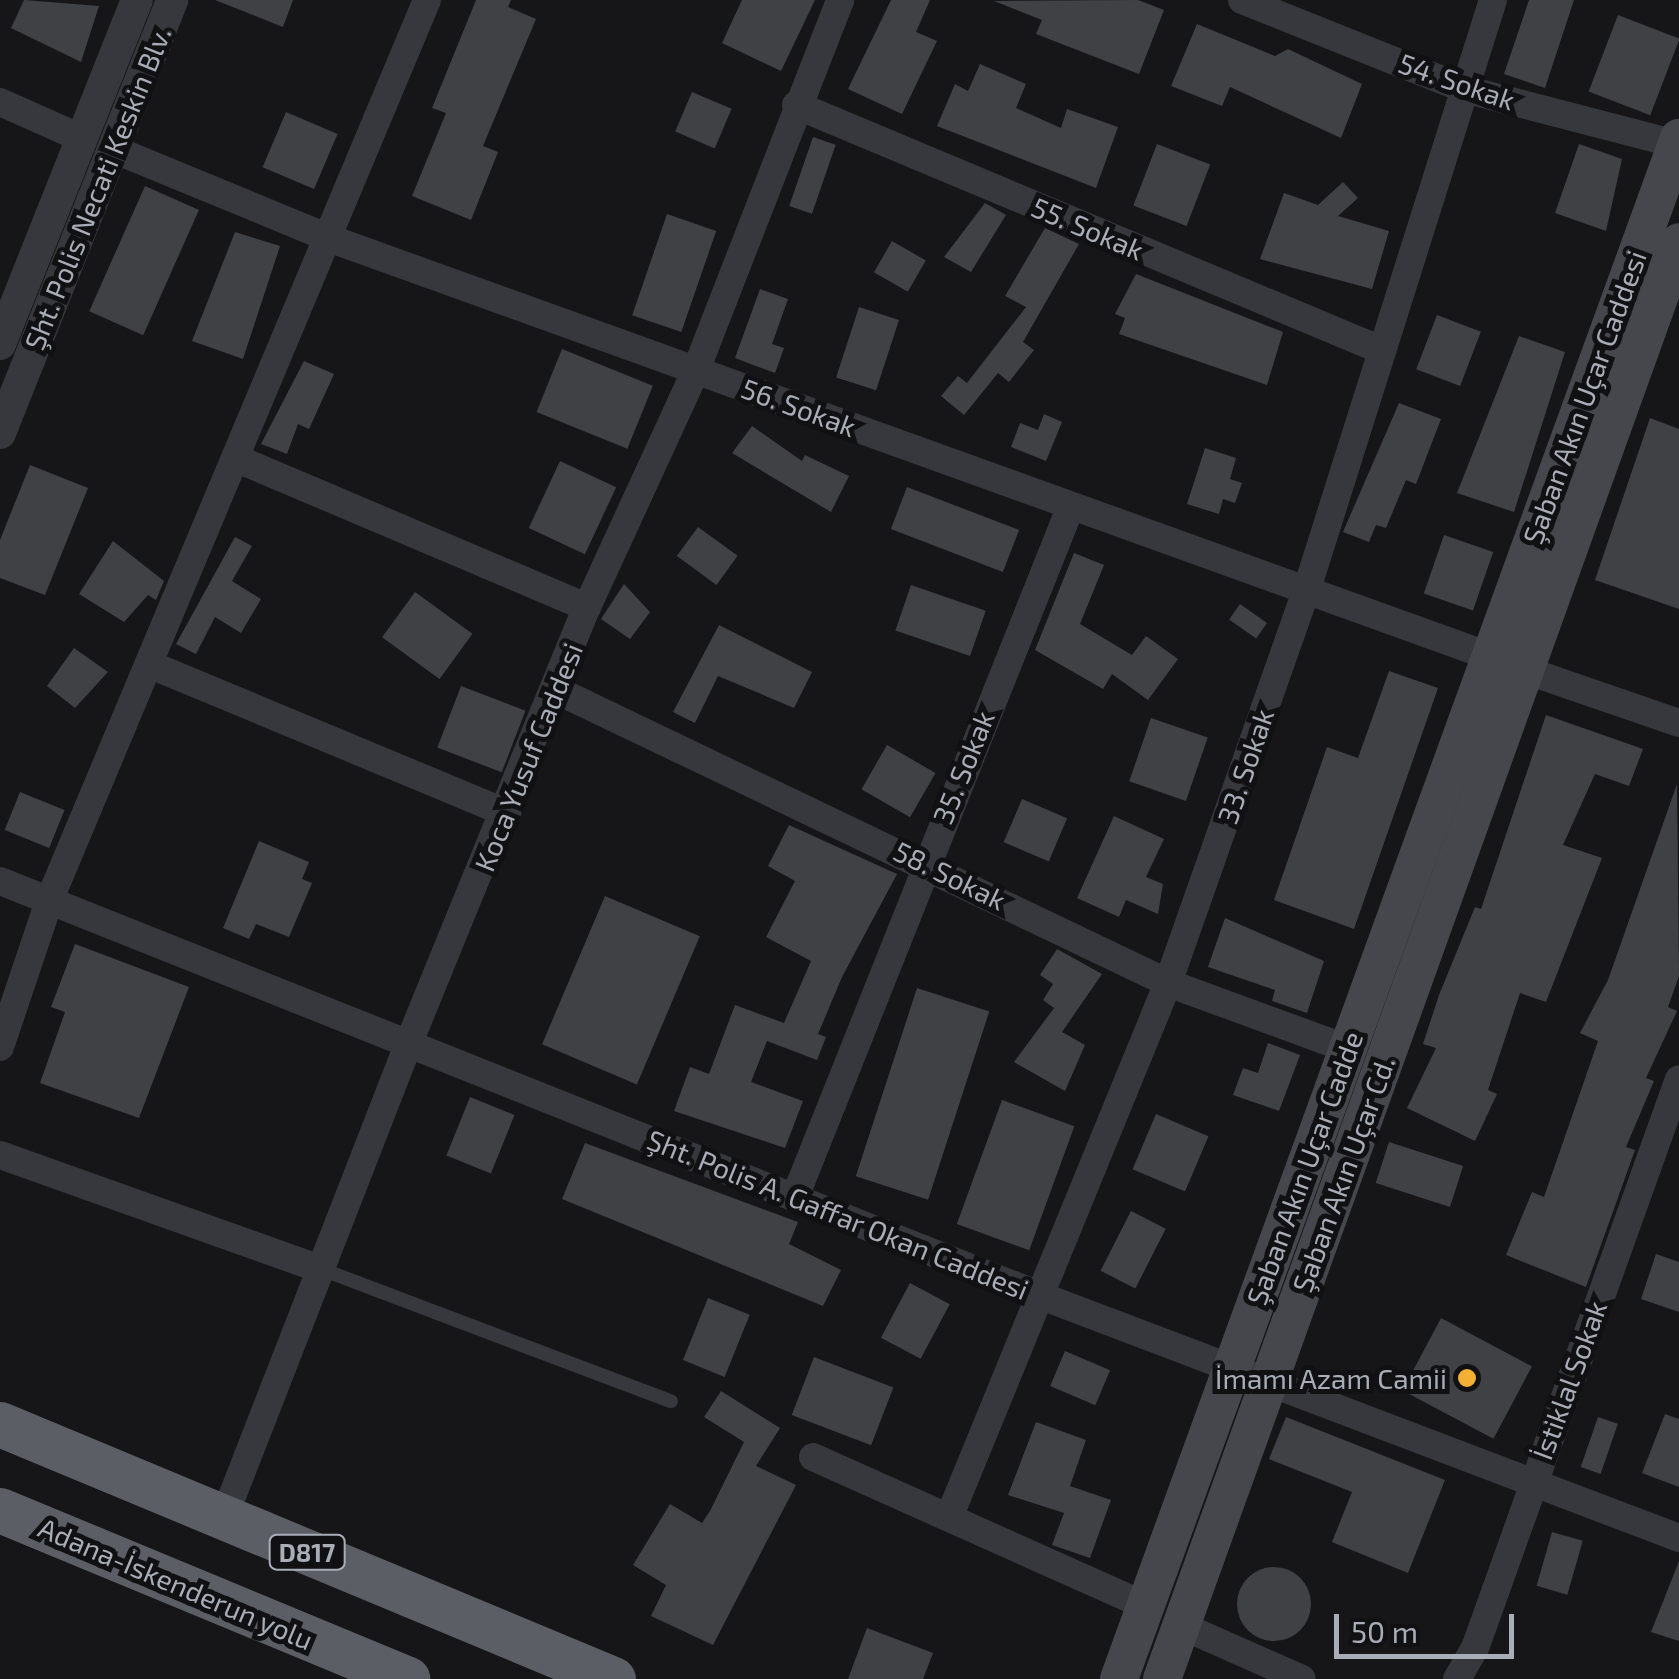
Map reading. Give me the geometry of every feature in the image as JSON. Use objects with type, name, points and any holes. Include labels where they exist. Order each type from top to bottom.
[{"type":"highway","name":"D817","points":[[0,1424],[613,1679]]},
{"type":"highway","name":"Adana-İskenderun yolu","points":[[0,1510],[406,1679]]},
{"type":"main road","name":"Şaban Akın Uçar Caddesi","points":[[1489,656],[1678,141]]},
{"type":"main road","name":"Şaban Akın Uçar Caddesi","points":[[1525,670],[1679,242]]},
{"type":"main road","points":[[1489,656],[1525,670]]},
{"type":"main road","name":"Şaban Akın Uçar Cadde","points":[[1119,1679],[1489,656]]},
{"type":"main road","name":"Şaban Akın Uçar Cd.","points":[[1162,1679],[1525,670]]},
{"type":"street","name":"Şht. Polis Necati Keskin Blv.","points":[[0,432],[98,144],[137,0]]},
{"type":"street","name":"Şht. Polis Necati Keskin Blv.","points":[[0,344],[172,0]]},
{"type":"street","points":[[0,1047],[49,902],[240,460],[427,0]]},
{"type":"street","name":"Koca Yusuf Caddesi","points":[[224,1517],[410,1040],[507,812],[587,607],[696,370],[840,0]]},
{"type":"street","name":"54. Sokak","points":[[1242,0],[1464,89],[1678,141]]},
{"type":"street","name":"33. Sokak","points":[[950,1515],[1044,1297],[1168,983],[1306,592],[1492,0]]},
{"type":"street","name":"56. Sokak","points":[[0,102],[330,239],[1489,656]]},
{"type":"street","name":"55. Sokak","points":[[796,105],[1381,350]]},
{"type":"street","points":[[240,460],[587,607]]},
{"type":"street","name":"35. Sokak","points":[[795,1198],[924,862],[1070,506]]},
{"type":"street","points":[[151,665],[507,812]]},
{"type":"street","points":[[1525,670],[1679,723]]},
{"type":"street","name":"58. Sokak","points":[[556,690],[924,862],[1168,983],[1348,1048]]},
{"type":"street","name":"Şht. Polis A. Gaffar Okan Caddesi","points":[[0,880],[410,1040],[1044,1297],[1233,1365],[1267,1384],[1679,1538]]},
{"type":"street","name":"İstiklal Sokak","points":[[1457,1679],[1475,1648],[1531,1482],[1679,1079]]},
{"type":"street","points":[[0,1155],[321,1269]]},
{"type":"street","points":[[813,1457],[950,1515],[1146,1606]]},
{"type":"street","points":[[1180,1625],[1302,1679]]},
{"type":"lane","points":[[321,1269],[671,1400]]},
{"type":"building","points":[[24,0],[99,6],[81,62],[11,28]]},
{"type":"building","points":[[215,0],[293,0],[283,27]]},
{"type":"building","points":[[476,0],[511,0],[508,7],[536,19],[483,146],[498,152],[471,220],[412,196],[446,113],[432,108]]},
{"type":"building","points":[[742,0],[815,0],[781,71],[722,43]]},
{"type":"building","points":[[891,0],[930,0],[916,32],[937,41],[902,114],[848,89]]},
{"type":"building","points":[[1138,0],[1164,10],[1139,74],[1036,34],[1042,20],[994,1]]},
{"type":"building","points":[[1529,0],[1574,0],[1545,88],[1504,74]]},
{"type":"building","points":[[1618,15],[1679,38],[1650,115],[1589,92]]},
{"type":"building","points":[[1197,24],[1275,56],[1288,49],[1362,84],[1341,138],[1230,87],[1222,106],[1171,86]]},
{"type":"building","points":[[980,64],[1026,84],[1016,108],[1061,128],[1067,109],[1118,127],[1096,188],[937,126],[955,84],[968,91]]},
{"type":"building","points":[[692,92],[732,109],[715,148],[675,132]]},
{"type":"building","points":[[286,112],[338,134],[314,189],[263,167]]},
{"type":"building","points":[[813,137],[836,145],[812,214],[789,206]]},
{"type":"building","points":[[1157,144],[1210,164],[1187,226],[1133,206]]},
{"type":"building","points":[[1579,144],[1622,159],[1606,231],[1555,213]]},
{"type":"building","points":[[1343,182],[1358,198],[1338,216],[1389,231],[1372,289],[1260,259],[1284,193],[1318,205]]},
{"type":"building","points":[[145,186],[199,210],[143,335],[89,311]]},
{"type":"building","points":[[985,203],[1006,215],[971,272],[944,257]]},
{"type":"building","points":[[667,214],[716,231],[681,332],[632,315]]},
{"type":"building","points":[[1045,228],[1079,244],[1023,342],[1034,350],[1009,382],[998,373],[964,415],[941,396],[958,376],[967,383],[1026,307],[1005,296]]},
{"type":"building","points":[[235,232],[280,246],[243,359],[192,341]]},
{"type":"building","points":[[892,241],[926,260],[908,292],[874,272]]},
{"type":"building","points":[[1136,274],[1283,332],[1267,385],[1119,334],[1125,318],[1115,314]]},
{"type":"building","points":[[760,289],[788,299],[772,344],[784,348],[775,373],[735,358]]},
{"type":"building","points":[[859,307],[899,320],[876,390],[836,377]]},
{"type":"building","points":[[1437,315],[1481,332],[1460,386],[1416,369]]},
{"type":"building","points":[[1519,336],[1565,352],[1514,512],[1457,493]]},
{"type":"building","points":[[562,349],[653,386],[627,449],[537,412]]},
{"type":"building","points":[[304,361],[334,374],[309,429],[298,424],[287,454],[261,444]]},
{"type":"building","points":[[1399,403],[1441,419],[1416,484],[1406,480],[1386,528],[1376,525],[1369,542],[1343,532]]},
{"type":"building","points":[[1044,414],[1062,422],[1046,461],[1011,447],[1020,423],[1038,430]]},
{"type":"building","points":[[1650,418],[1679,429],[1679,609],[1595,580]]},
{"type":"building","points":[[752,426],[802,461],[805,455],[849,476],[831,512],[732,453]]},
{"type":"building","points":[[1205,448],[1236,458],[1230,479],[1242,483],[1235,503],[1223,499],[1219,514],[1187,504]]},
{"type":"building","points":[[560,461],[616,487],[585,554],[529,528]]},
{"type":"building","points":[[30,465],[88,488],[45,595],[0,578],[0,540]]},
{"type":"building","points":[[907,487],[1019,530],[1003,572],[891,529]]},
{"type":"building","points":[[698,527],[738,556],[716,585],[677,556]]},
{"type":"building","points":[[1444,535],[1493,552],[1473,611],[1424,594]]},
{"type":"building","points":[[235,537],[252,546],[232,581],[261,599],[241,633],[215,617],[196,654],[176,644]]},
{"type":"building","points":[[113,541],[164,581],[156,600],[148,595],[124,622],[79,594]]},
{"type":"building","points":[[1074,553],[1104,565],[1080,624],[1132,655],[1146,636],[1178,659],[1148,700],[1112,674],[1103,689],[1035,650]]},
{"type":"building","points":[[624,584],[650,612],[630,639],[601,619]]},
{"type":"building","points":[[911,585],[986,611],[970,656],[895,630]]},
{"type":"building","points":[[415,592],[472,634],[440,679],[382,637]]},
{"type":"building","points":[[1240,604],[1267,623],[1256,638],[1229,620]]},
{"type":"building","points":[[719,625],[812,672],[794,708],[718,676],[695,723],[673,712]]},
{"type":"building","points":[[74,648],[108,672],[75,708],[47,686]]},
{"type":"building","points":[[1389,671],[1438,688],[1354,929],[1274,900],[1327,747],[1358,758]]},
{"type":"building","points":[[461,686],[525,711],[502,772],[437,748]]},
{"type":"building","points":[[1546,715],[1643,749],[1629,786],[1595,774],[1563,845],[1602,858],[1546,1002],[1520,993],[1488,1090],[1497,1094],[1475,1141],[1407,1108],[1436,1048],[1423,1044],[1439,995],[1475,907],[1481,909]]},
{"type":"building","points":[[1151,718],[1208,738],[1186,801],[1129,781]]},
{"type":"building","points":[[887,745],[935,773],[910,817],[862,789]]},
{"type":"building","points":[[1677,784],[1679,976],[1668,1007],[1677,1011],[1646,1078],[1654,1081],[1626,1147],[1635,1150],[1586,1287],[1506,1255],[1532,1192],[1544,1197],[1598,1041],[1580,1033],[1608,980]]},
{"type":"building","points":[[20,792],[65,810],[49,848],[5,830]]},
{"type":"building","points":[[1022,799],[1067,818],[1049,861],[1004,842]]},
{"type":"building","points":[[1114,816],[1164,839],[1146,877],[1163,884],[1158,914],[1126,900],[1119,917],[1077,898]]},
{"type":"building","points":[[789,825],[897,874],[842,977],[818,1034],[826,1037],[817,1060],[767,1041],[751,1082],[803,1101],[785,1148],[674,1111],[690,1067],[709,1074],[735,1005],[784,1023],[811,961],[766,937],[795,881],[768,866]]},
{"type":"building","points":[[259,841],[309,862],[302,879],[312,883],[289,937],[256,924],[249,939],[223,928]]},
{"type":"building","points":[[605,896],[700,936],[637,1084],[542,1044]]},
{"type":"building","points":[[1225,918],[1324,961],[1307,1013],[1272,1001],[1275,990],[1208,967]]},
{"type":"building","points":[[75,944],[189,987],[139,1118],[40,1083],[65,1012],[51,1007]]},
{"type":"building","points":[[1057,949],[1102,974],[1062,1032],[1085,1045],[1065,1091],[1014,1062],[1054,1008],[1043,1000],[1053,984],[1040,975]]},
{"type":"building","points":[[917,988],[989,1011],[928,1200],[856,1176]]},
{"type":"building","points":[[1268,1043],[1300,1055],[1279,1111],[1233,1095],[1243,1068],[1258,1073]]},
{"type":"building","points":[[470,1097],[515,1115],[491,1173],[446,1155]]},
{"type":"building","points":[[1002,1100],[1074,1126],[1029,1250],[957,1224]]},
{"type":"building","points":[[1156,1114],[1208,1136],[1185,1192],[1133,1169]]},
{"type":"building","points":[[1389,1142],[1463,1166],[1450,1207],[1376,1183]]},
{"type":"building","points":[[585,1143],[798,1222],[789,1244],[841,1270],[823,1306],[562,1199]]},
{"type":"building","points":[[1131,1211],[1166,1229],[1135,1288],[1101,1271]]},
{"type":"building","points":[[1656,1254],[1679,1262],[1679,1312],[1641,1299]]},
{"type":"building","points":[[910,1283],[950,1304],[921,1359],[881,1338]]},
{"type":"building","points":[[708,1298],[750,1315],[725,1377],[683,1360]]},
{"type":"building","name":"İmamı Azam Camii","points":[[1441,1318],[1532,1366],[1493,1439],[1403,1390]]},
{"type":"building","points":[[1065,1351],[1110,1370],[1095,1405],[1050,1386]]},
{"type":"building","points":[[814,1357],[893,1387],[871,1445],[792,1415]]},
{"type":"building","points":[[721,1391],[780,1428],[756,1466],[796,1485],[713,1645],[651,1616],[666,1585],[633,1565],[670,1504],[702,1523],[710,1511],[744,1442],[704,1417]]},
{"type":"building","points":[[1665,1414],[1679,1419],[1679,1487],[1642,1473]]},
{"type":"building","points":[[1286,1417],[1445,1480],[1408,1573],[1332,1542],[1352,1492],[1269,1459]]},
{"type":"building","points":[[1598,1417],[1618,1424],[1601,1474],[1581,1467]]},
{"type":"building","points":[[1036,1422],[1086,1440],[1070,1486],[1111,1500],[1090,1558],[1052,1545],[1064,1513],[1008,1495]]},
{"type":"building","points":[[1552,1532],[1583,1541],[1567,1595],[1537,1586]]},
{"type":"building","points":[[1679,1561],[1679,1641],[1651,1632]]},
{"type":"building","points":[[1274,1567],[1300,1578],[1311,1604],[1300,1630],[1274,1641],[1248,1630],[1237,1604],[1248,1578]]},
{"type":"building","points":[[867,1628],[933,1653],[923,1679],[848,1679]]},
{"type":"place","name":"İmamı Azam Camii","points":[[1467,1378]]}]
